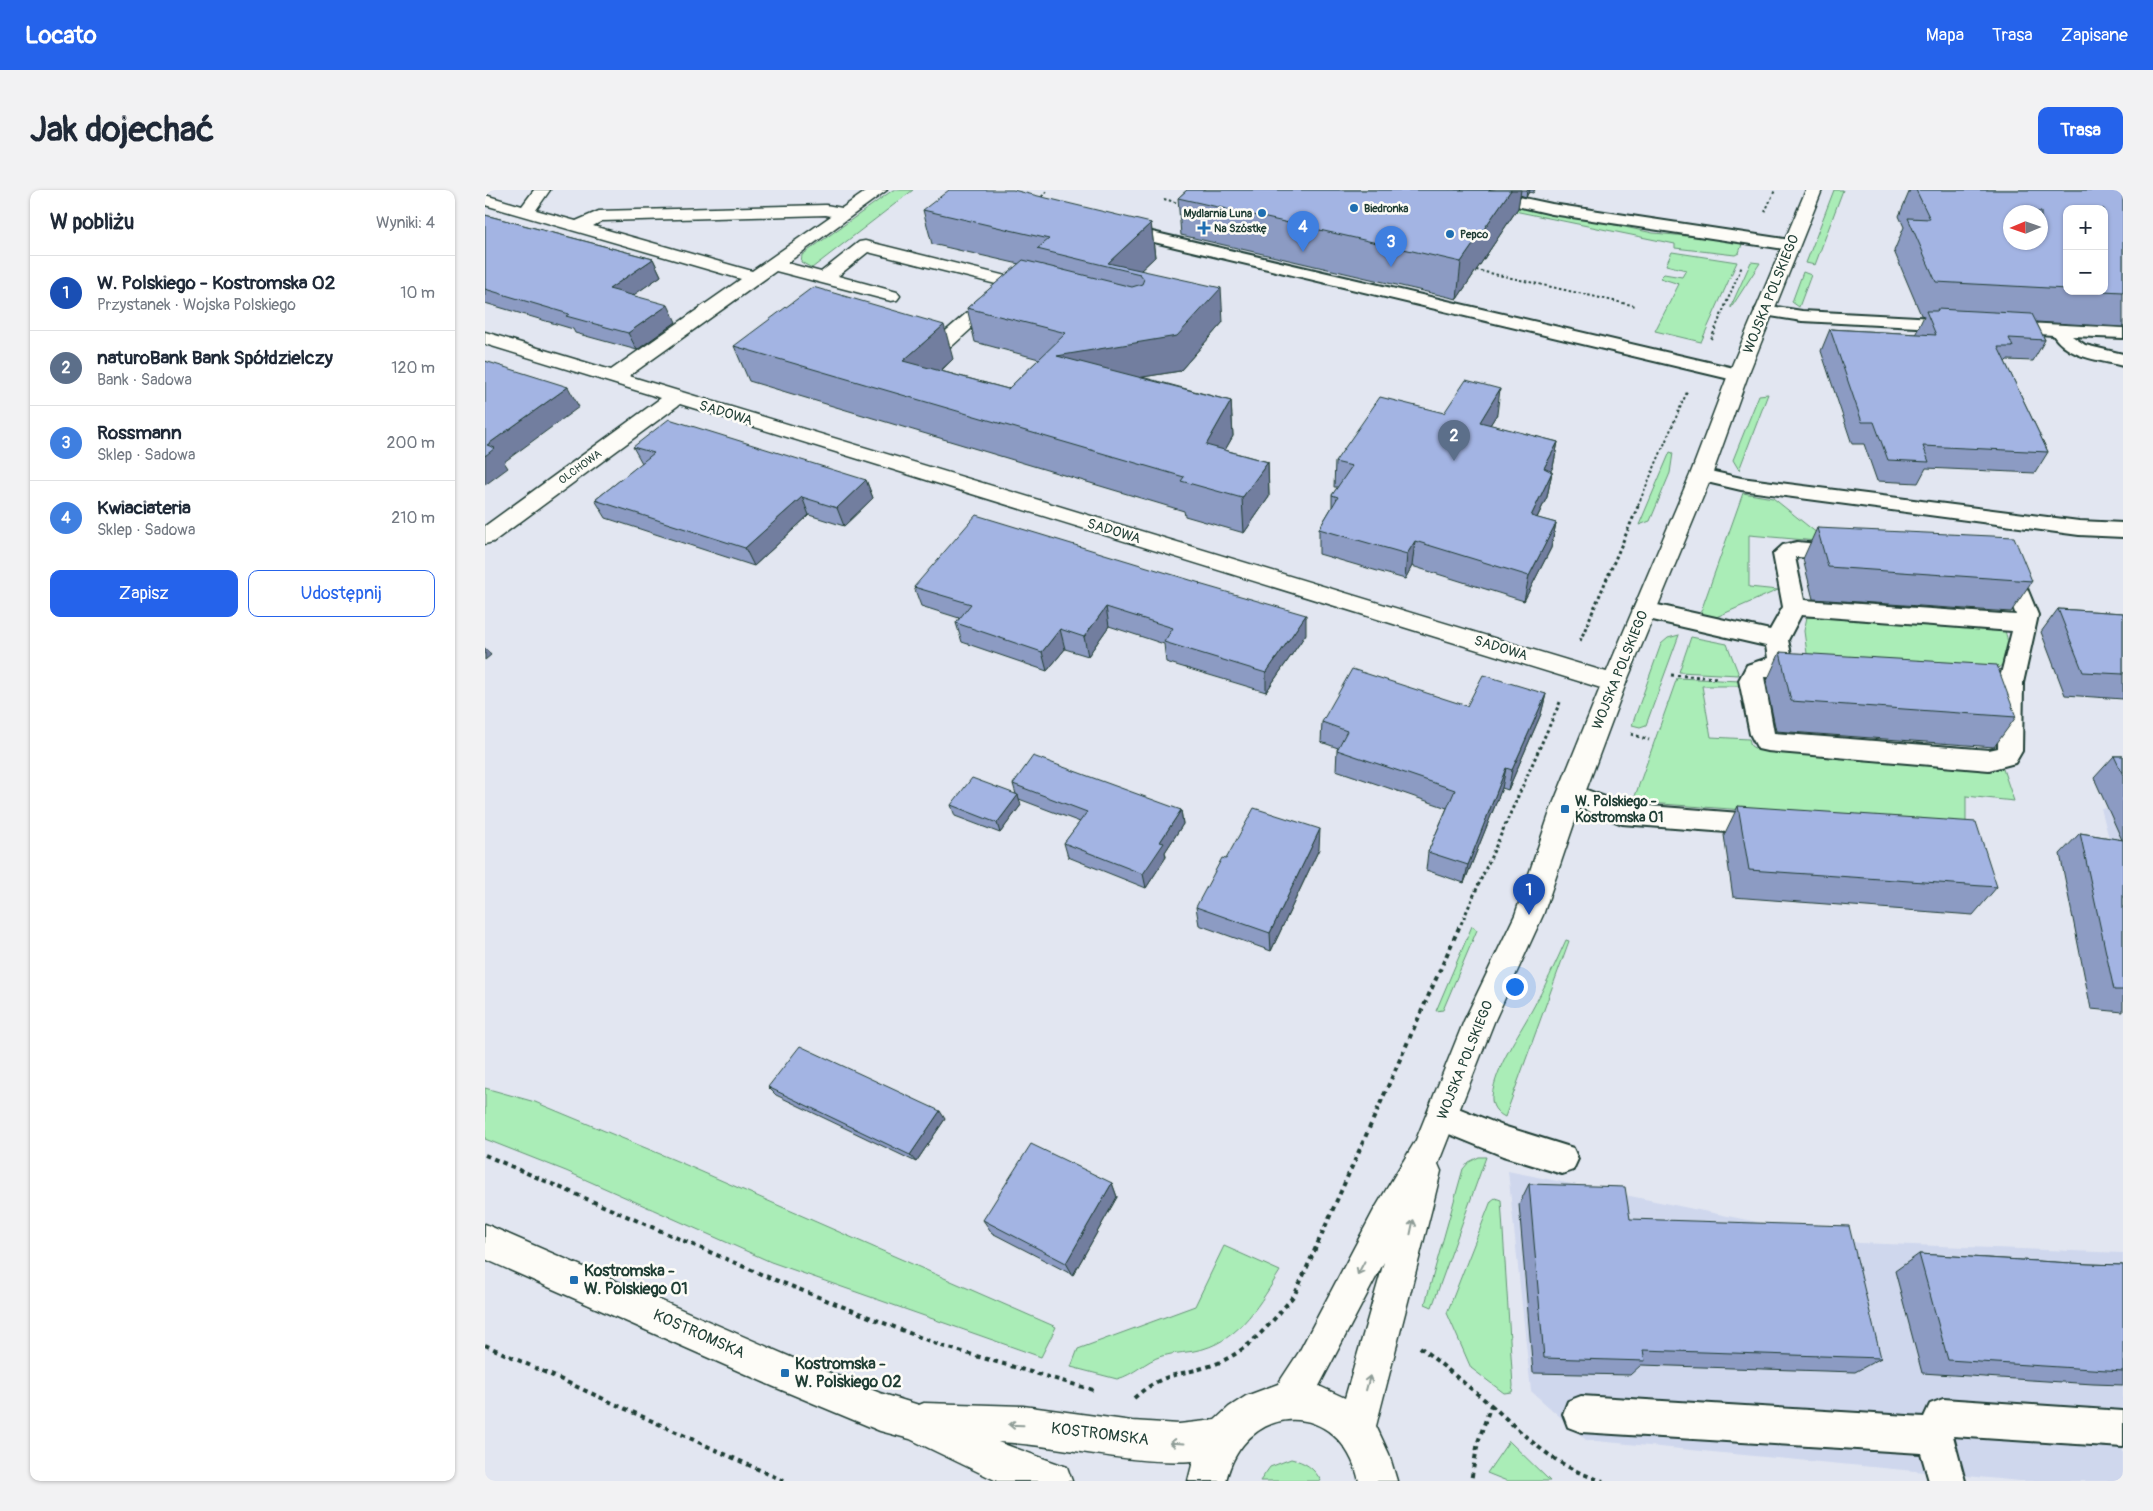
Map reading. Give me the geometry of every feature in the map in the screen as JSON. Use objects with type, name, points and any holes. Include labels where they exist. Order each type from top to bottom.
[{"type":"street","points":[[527,211],[542,190]]},
{"type":"street","points":[[613,378],[879,190]]},
{"type":"street","name":"WOJSKA POLSKIEGO","points":[[1289,1400],[1312,1365],[1386,1222],[1429,1150],[1479,1021],[1529,915],[1571,794],[1614,683],[1701,475],[1738,375],[1813,190]]},
{"type":"street","points":[[485,200],[756,278]]},
{"type":"street","points":[[577,227],[599,216],[826,210],[846,214]]},
{"type":"street","points":[[825,278],[865,246],[1050,292]]},
{"type":"street","points":[[773,266],[891,296]]},
{"type":"street","points":[[897,331],[944,343],[1012,283]]},
{"type":"street","name":"SADOWA","points":[[485,338],[675,398],[1614,683]]},
{"type":"street","name":"OLCHOWA","points":[[485,537],[675,398]]},
{"type":"street","name":"WOJSKA POLSKIEGO","points":[[1356,1430],[1382,1330],[1411,1234],[1429,1150]]},
{"type":"street","name":"KOSTROMSKA","points":[[485,1241],[794,1376],[880,1412],[915,1422],[1000,1463],[1053,1481]]},
{"type":"street","points":[[1207,1481],[1213,1457],[1225,1437],[1245,1416],[1266,1404],[1289,1400],[1313,1402],[1335,1412],[1356,1430],[1371,1455],[1381,1478]]},
{"type":"street","name":"KOSTROMSKA","points":[[915,1422],[1036,1426],[1179,1444],[1204,1442],[1225,1437]]},
{"type":"lane","points":[[1465,190],[1552,209],[1791,245]]},
{"type":"lane","points":[[1104,225],[1738,375]]},
{"type":"lane","points":[[1764,310],[1802,316],[2123,333]]},
{"type":"lane","points":[[2059,330],[2068,344],[2123,360]]},
{"type":"lane","points":[[1701,475],[1741,484],[2079,528],[2123,530]]},
{"type":"lane","points":[[1782,667],[1776,640],[1794,607],[1784,554],[1787,551],[1797,549],[1867,553]]},
{"type":"lane","points":[[1832,671],[1782,667],[1756,668],[1751,680],[1763,739],[1773,744],[1989,760],[2005,756],[2010,751],[2011,683],[2027,615],[2006,560],[1986,559]]},
{"type":"lane","points":[[1794,607],[2024,624]]},
{"type":"lane","points":[[1644,610],[1776,640]]},
{"type":"lane","points":[[1942,678],[2011,683]]},
{"type":"lane","points":[[1571,794],[1621,814],[1793,827]]},
{"type":"lane","points":[[1443,1117],[1503,1141],[1562,1159]]},
{"type":"lane","points":[[1581,1414],[1934,1436]]},
{"type":"lane","points":[[1947,1481],[1934,1436],[1943,1418],[2123,1429]]},
{"type":"path","points":[[1032,205],[1049,190]]},
{"type":"path","points":[[1117,1437],[1130,1401],[1149,1385],[1168,1375],[1195,1371],[1222,1361],[1243,1350],[1266,1330],[1295,1294],[1557,709],[1561,698],[1559,687],[1775,190]]},
{"type":"path","points":[[1164,199],[1190,205]]},
{"type":"path","points":[[1476,270],[1636,306]]},
{"type":"path","points":[[1671,675],[1751,680]]},
{"type":"path","points":[[485,1155],[763,1275],[941,1346],[1101,1393]]},
{"type":"path","points":[[485,1345],[784,1481]]},
{"type":"path","points":[[1491,1405],[1560,1466],[1603,1481]]},
{"type":"path","points":[[1471,1481],[1472,1465]]},
{"type":"shaded area","points":[[2101,808],[2123,810],[2123,892]]},
{"type":"shaded area","points":[[1508,1171],[1859,1243],[2123,1253],[2123,1481],[2020,1481],[1586,1440],[1531,1391]]},
{"type":"green space","points":[[893,190],[913,190],[812,268],[801,262],[802,255]]},
{"type":"green space","points":[[1449,190],[1653,233],[1743,241],[1739,253],[1735,255],[1675,248],[1675,244],[1490,206]]},
{"type":"green space","points":[[1834,190],[1843,190],[1815,265],[1806,263]]},
{"type":"green space","points":[[1672,252],[1737,262],[1701,342],[1655,331],[1679,284],[1660,278],[1664,274],[1682,277],[1686,270],[1666,265]]},
{"type":"green space","points":[[1751,262],[1760,263],[1731,308],[1731,306]]},
{"type":"green space","points":[[1803,272],[1811,275],[1799,307],[1792,302]]},
{"type":"green space","points":[[1768,394],[1739,470],[1733,460],[1759,395]]},
{"type":"green space","points":[[1670,452],[1673,453],[1670,473],[1650,521],[1639,525]]},
{"type":"green space","points":[[1743,493],[1773,498],[1828,542],[1749,535],[1749,587],[1778,590],[1714,618],[1700,614]]},
{"type":"green space","points":[[1807,617],[2004,628],[2008,647],[2007,658],[2000,667],[1994,670],[1808,661],[1804,631]]},
{"type":"green space","points":[[1679,635],[1646,725],[1640,727],[1632,725],[1661,644],[1668,638]]},
{"type":"green space","points":[[1691,637],[1727,644],[1739,675],[1679,672]]},
{"type":"green space","points":[[1677,678],[1740,681],[1741,686],[1702,686],[1711,737],[1749,739],[1751,746],[1758,750],[2003,769],[2014,801],[1966,796],[1966,826],[1648,803],[1634,799]]},
{"type":"green space","points":[[1472,926],[1477,930],[1443,1010],[1436,1011]]},
{"type":"green space","points":[[1566,940],[1569,941],[1505,1117],[1495,1109],[1492,1103],[1494,1085],[1508,1051],[1541,993]]},
{"type":"green space","points":[[485,1088],[535,1102],[677,1161],[1056,1327],[1041,1357],[771,1262],[566,1171],[485,1139]]},
{"type":"green space","points":[[1479,1157],[1486,1157],[1432,1307],[1425,1304],[1463,1169],[1469,1162]]},
{"type":"green space","points":[[1495,1198],[1501,1200],[1513,1386],[1512,1392],[1504,1393],[1471,1368],[1447,1313],[1491,1201]]},
{"type":"green space","points":[[1224,1246],[1280,1271],[1249,1318],[1228,1337],[1203,1349],[1156,1358],[1117,1379],[1071,1367],[1078,1349],[1195,1306]]},
{"type":"green space","points":[[1509,1441],[1550,1481],[1507,1481],[1487,1473]]},
{"type":"green space","points":[[1291,1459],[1309,1466],[1321,1481],[1260,1481],[1270,1467]]},
{"type":"building","points":[[949,190],[1013,190],[1151,223],[1108,263],[1221,288],[1177,336],[1057,356],[1231,401],[1206,445],[1268,462],[1242,498],[1181,481],[1184,477],[734,346],[813,287],[944,325],[903,361],[1008,389],[1066,333],[967,308],[1023,260],[1132,287],[1142,284],[1144,279],[1140,274],[1037,249],[1049,239],[923,210]]},
{"type":"building","points":[[1187,190],[1511,190],[1461,262],[1178,198]]},
{"type":"building","points":[[1916,190],[2123,190],[2123,292],[2108,291],[2108,205],[2063,205],[2063,289],[1936,282],[1908,218],[1930,219]]},
{"type":"building","points":[[485,215],[653,259],[609,289],[668,305],[628,333],[566,316],[569,314],[485,289]]},
{"type":"building","points":[[1937,309],[2032,314],[2045,340],[2009,338],[2013,347],[1998,347],[2048,452],[1923,446],[1929,462],[1888,460],[1874,422],[1862,422],[1830,329],[1936,335],[1926,311],[1938,311]]},
{"type":"building","points":[[485,361],[568,387],[487,445],[495,448],[485,456]]},
{"type":"building","points":[[1466,380],[1500,389],[1480,422],[1558,442],[1544,468],[1552,472],[1531,516],[1556,523],[1529,576],[1415,541],[1407,554],[1319,529],[1338,497],[1332,495],[1352,466],[1335,462],[1380,397],[1444,413]]},
{"type":"building","points":[[669,419],[866,480],[837,508],[802,497],[745,548],[595,500],[654,453],[633,447]]},
{"type":"building","points":[[976,515],[1306,615],[1266,673],[1164,642],[1173,628],[1106,607],[1084,637],[1060,629],[1042,652],[956,623],[971,604],[914,587]]},
{"type":"building","points":[[1817,528],[2014,537],[2032,581],[1828,567]]},
{"type":"building","points":[[2058,609],[2123,613],[2123,674],[2083,672]]},
{"type":"building","points":[[1780,652],[1997,665],[2016,717],[1791,701]]},
{"type":"building","points":[[1352,669],[1467,706],[1483,675],[1546,694],[1512,770],[1506,768],[1468,865],[1428,852],[1455,790],[1337,750],[1347,731],[1322,722]]},
{"type":"building","points":[[1033,756],[1181,810],[1160,842],[1164,843],[1143,874],[1064,843],[1087,812],[1013,784]]},
{"type":"building","points":[[2114,756],[2123,756],[2123,775]]},
{"type":"building","points":[[972,778],[1018,795],[997,823],[951,805]]},
{"type":"building","points":[[1738,806],[1976,822],[1997,887],[1749,870]]},
{"type":"building","points":[[1254,808],[1320,829],[1270,933],[1196,907],[1222,858],[1226,859]]},
{"type":"building","points":[[2080,833],[2123,840],[2123,990],[2114,990]]},
{"type":"building","points":[[800,1046],[940,1111],[910,1155],[768,1087]]},
{"type":"building","points":[[1031,1144],[1112,1183],[1066,1263],[983,1220]]},
{"type":"building","points":[[1529,1184],[1625,1187],[1630,1219],[1849,1226],[1881,1358],[1643,1350],[1645,1361],[1544,1358]]},
{"type":"building","points":[[1919,1254],[2123,1265],[2123,1371],[1948,1360]]},
{"type":"place","name":"Biedronka","points":[[1354,208]]},
{"type":"place","name":"Mydlarnia Luna","points":[[1262,213]]},
{"type":"place","name":"Na Szóstkę","points":[[1204,228]]},
{"type":"place","name":"Pepco","points":[[1450,234]]},
{"type":"place","name":"Kwiaciateria","points":[[1303,252]]},
{"type":"place","name":"Rossmann","points":[[1391,267]]},
{"type":"place","name":"naturoBank Bank Spółdzielczy","points":[[1454,461]]},
{"type":"place","name":"W. Polskiego - Kostromska 01","points":[[1565,809]]},
{"type":"place","name":"W. Polskiego - Kostromska 02","points":[[1529,915]]},
{"type":"place","name":"Kostromska - W. Polskiego 01","points":[[574,1280]]},
{"type":"place","name":"Kostromska - W. Polskiego 02","points":[[785,1373]]}]
